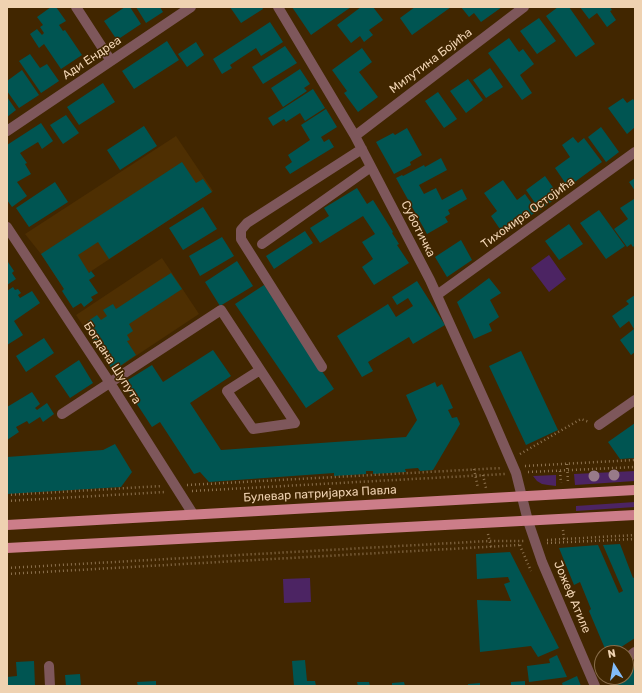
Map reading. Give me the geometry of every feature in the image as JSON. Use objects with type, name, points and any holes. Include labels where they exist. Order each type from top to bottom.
[{"type":"main road","name":"Булевар патријарха Павла","points":[[7,524],[635,490]]},
{"type":"main road","points":[[7,548],[635,515]]},
{"type":"street","points":[[76,7],[111,61]]},
{"type":"street","name":"Ади Ендреа","points":[[7,130],[192,7]]},
{"type":"street","name":"Суботичка","points":[[278,7],[355,136],[430,280],[515,470],[521,496]]},
{"type":"street","name":"Милутина Бојића","points":[[355,136],[524,7]]},
{"type":"street","points":[[322,367],[241,239],[240,230],[247,223],[362,149]]},
{"type":"street","name":"Тихомира Остојића","points":[[436,296],[635,152]]},
{"type":"street","points":[[262,244],[371,167]]},
{"type":"street","name":"Богдана Шупута","points":[[7,227],[110,383],[193,514]]},
{"type":"street","points":[[62,414],[221,310],[295,423],[253,429],[227,391],[260,370]]},
{"type":"street","points":[[598,425],[635,400]]},
{"type":"street","name":"Јожеф Атиле","points":[[521,496],[542,562],[594,675]]},
{"type":"street","points":[[49,666],[50,686]]},
{"type":"path","points":[[515,470],[519,455],[581,420],[598,425]]},
{"type":"path","points":[[7,501],[177,489],[515,470],[567,464],[635,460]]},
{"type":"path","points":[[567,464],[568,485]]},
{"type":"path","points":[[7,495],[177,489],[515,470],[560,471],[635,467]]},
{"type":"path","points":[[560,471],[561,486]]},
{"type":"path","points":[[563,532],[564,539]]},
{"type":"path","points":[[547,543],[635,535]]},
{"type":"path","points":[[7,568],[481,541],[635,539]]},
{"type":"path","points":[[7,574],[520,545]]},
{"type":"shaded area","points":[[176,136],[213,191],[64,289],[41,254],[25,234]]},
{"type":"shaded area","points":[[549,255],[566,279],[549,292],[531,268]]},
{"type":"shaded area","points":[[162,258],[199,314],[113,371],[76,315]]},
{"type":"shaded area","points":[[635,471],[635,481],[575,485],[574,474]]},
{"type":"shaded area","points":[[556,475],[556,486],[542,484],[533,476]]},
{"type":"shaded area","points":[[635,502],[635,507],[576,511],[576,506]]},
{"type":"shaded area","points":[[310,578],[311,602],[284,603],[283,579]]},
{"type":"building","points":[[51,7],[56,7],[66,21],[59,25],[63,31],[65,30],[82,55],[61,69],[44,44],[39,48],[30,34],[37,29],[42,35],[44,33],[40,27],[43,25],[37,17]]},
{"type":"building","points":[[125,7],[130,7],[141,24],[117,40],[104,21]]},
{"type":"building","points":[[136,7],[160,7],[163,12],[146,23]]},
{"type":"building","points":[[230,7],[262,7],[263,9],[241,23]]},
{"type":"building","points":[[292,7],[351,7],[311,35]]},
{"type":"building","points":[[361,7],[373,7],[383,20],[369,30],[373,35],[364,42],[360,36],[351,43],[337,25]]},
{"type":"building","points":[[415,7],[451,7],[412,35],[400,18]]},
{"type":"building","points":[[461,7],[502,7],[481,22],[474,13],[469,17]]},
{"type":"building","points":[[558,7],[569,7],[595,44],[576,57],[546,16]]},
{"type":"building","points":[[580,7],[610,7],[612,10],[610,11],[616,20],[607,27],[597,13],[589,19]]},
{"type":"building","points":[[539,18],[556,41],[537,54],[520,31]]},
{"type":"building","points":[[270,22],[283,42],[261,56],[256,48],[230,65],[232,68],[222,74],[213,59]]},
{"type":"building","points":[[509,38],[519,52],[523,49],[534,64],[520,75],[532,93],[522,100],[488,53]]},
{"type":"building","points":[[167,41],[179,60],[134,89],[122,71]]},
{"type":"building","points":[[196,42],[204,55],[187,67],[178,54]]},
{"type":"building","points":[[285,46],[297,63],[263,84],[252,67]]},
{"type":"building","points":[[362,48],[372,62],[359,72],[378,97],[358,112],[344,93],[347,91],[332,70]]},
{"type":"building","points":[[30,54],[40,68],[47,64],[59,81],[41,93],[19,61]]},
{"type":"building","points":[[490,68],[503,87],[486,98],[473,80]]},
{"type":"building","points":[[300,69],[310,84],[304,88],[307,91],[283,107],[271,88]]},
{"type":"building","points":[[22,70],[39,95],[19,108],[7,91],[7,81]]},
{"type":"building","points":[[468,79],[483,100],[466,113],[450,91]]},
{"type":"building","points":[[103,83],[115,102],[79,125],[67,107]]},
{"type":"building","points":[[313,89],[325,108],[305,121],[300,113],[286,122],[284,119],[273,126],[268,118]]},
{"type":"building","points":[[438,92],[457,119],[444,128],[425,101]]},
{"type":"building","points":[[7,97],[16,110],[7,117]]},
{"type":"building","points":[[623,98],[627,103],[633,99],[635,102],[635,127],[627,134],[608,108]]},
{"type":"building","points":[[326,109],[337,127],[321,137],[324,142],[329,139],[334,147],[290,174],[285,167],[292,162],[288,155],[310,140],[301,125]]},
{"type":"building","points":[[66,115],[79,133],[63,144],[50,125]]},
{"type":"building","points":[[41,123],[53,141],[42,149],[38,142],[20,153],[27,163],[25,164],[31,174],[17,182],[27,196],[12,207],[7,200],[7,145]]},
{"type":"building","points":[[144,126],[157,146],[120,170],[107,150]]},
{"type":"building","points":[[601,127],[619,152],[606,162],[588,137]]},
{"type":"building","points":[[407,128],[422,155],[410,162],[411,165],[394,174],[376,142],[393,133],[395,135]]},
{"type":"building","points":[[573,137],[578,143],[584,138],[602,162],[568,187],[555,168],[570,157],[562,145]]},
{"type":"building","points":[[441,158],[447,170],[419,185],[424,194],[436,188],[442,200],[462,189],[467,199],[448,210],[450,214],[445,217],[448,222],[427,234],[396,178],[424,165],[425,167]]},
{"type":"building","points":[[182,162],[196,183],[203,179],[212,192],[109,259],[98,242],[78,255],[89,273],[91,271],[95,276],[89,280],[98,293],[91,297],[93,300],[84,307],[81,303],[73,308],[62,291],[64,289],[41,254]]},
{"type":"building","points":[[545,176],[559,196],[540,210],[526,190]]},
{"type":"building","points":[[635,178],[635,191],[629,182]]},
{"type":"building","points":[[503,180],[517,200],[525,194],[537,211],[504,235],[491,216],[497,211],[484,193]]},
{"type":"building","points":[[55,182],[68,202],[29,227],[16,208]]},
{"type":"building","points":[[357,188],[367,204],[373,200],[393,232],[392,233],[399,244],[397,245],[409,263],[374,285],[362,267],[373,259],[362,242],[375,234],[363,216],[320,243],[310,228],[329,216],[324,208]]},
{"type":"building","points":[[634,199],[635,245],[633,247],[631,244],[627,247],[614,229],[628,219],[620,208]]},
{"type":"building","points":[[203,207],[217,229],[183,250],[169,228]]},
{"type":"building","points":[[599,210],[625,246],[606,259],[580,223]]},
{"type":"building","points":[[569,224],[583,244],[559,260],[545,241]]},
{"type":"building","points":[[305,231],[313,243],[274,269],[266,256]]},
{"type":"building","points":[[222,237],[234,256],[200,276],[189,256]]},
{"type":"building","points":[[461,240],[472,260],[447,277],[435,257]]},
{"type":"building","points":[[237,261],[253,286],[220,306],[205,282]]},
{"type":"building","points":[[7,262],[14,271],[12,273],[16,279],[7,285]]},
{"type":"building","points":[[171,273],[182,289],[129,324],[133,331],[127,335],[130,340],[127,341],[136,355],[113,371],[86,329],[91,326],[88,321],[97,315],[101,320],[107,316],[103,310],[113,304],[116,309]]},
{"type":"building","points":[[489,278],[501,293],[490,300],[499,317],[489,324],[492,331],[474,339],[457,302]]},
{"type":"building","points":[[417,281],[445,325],[413,344],[409,337],[368,362],[373,371],[362,377],[337,336],[388,304],[396,317],[413,306],[408,298],[397,305],[392,297]]},
{"type":"building","points":[[264,285],[334,389],[306,408],[235,304]]},
{"type":"building","points":[[13,287],[15,290],[18,289],[21,293],[18,295],[20,298],[32,291],[40,303],[14,321],[23,335],[7,345],[7,291]]},
{"type":"building","points":[[635,295],[635,352],[631,355],[620,340],[634,329],[629,321],[620,328],[612,316],[629,304],[626,301]]},
{"type":"building","points":[[44,338],[54,353],[26,372],[16,356]]},
{"type":"building","points":[[213,350],[231,376],[190,403],[221,450],[406,437],[417,420],[406,395],[435,382],[437,387],[442,384],[453,408],[448,410],[452,418],[457,417],[460,424],[433,470],[420,471],[418,468],[405,469],[406,472],[373,474],[373,471],[366,471],[366,474],[334,476],[334,473],[209,482],[200,472],[194,474],[160,422],[152,427],[123,383],[152,365],[163,382]]},
{"type":"building","points":[[521,351],[558,430],[526,445],[489,366]]},
{"type":"building","points":[[79,360],[93,383],[70,398],[55,376]]},
{"type":"building","points":[[32,392],[40,404],[35,408],[37,410],[47,403],[54,414],[43,422],[40,417],[29,424],[27,421],[16,427],[19,432],[7,440],[7,407]]},
{"type":"building","points":[[635,423],[635,458],[620,459],[608,442]]},
{"type":"building","points":[[115,444],[132,472],[121,487],[7,494],[7,457],[103,450]]},
{"type":"building","points":[[620,544],[633,578],[635,577],[635,638],[624,645],[603,645],[589,611],[591,609],[580,582],[574,585],[559,548],[598,545],[619,593],[623,591],[603,545]]},
{"type":"building","points":[[510,552],[559,648],[538,657],[531,646],[480,652],[477,600],[511,601],[504,584],[510,582],[508,577],[477,579],[476,554]]},
{"type":"building","points":[[557,655],[567,677],[529,682],[527,666],[550,663],[549,659]]},
{"type":"building","points":[[305,660],[307,681],[315,681],[316,686],[294,686],[292,661]]},
{"type":"building","points":[[34,661],[35,686],[7,686],[7,677],[17,676],[16,662]]},
{"type":"building","points":[[635,666],[635,686],[615,686],[634,685]]},
{"type":"building","points":[[80,674],[81,686],[66,686],[65,675]]},
{"type":"building","points":[[577,676],[581,686],[563,686],[562,683]]},
{"type":"building","points":[[156,681],[156,686],[138,686],[137,682]]},
{"type":"building","points":[[525,681],[525,686],[511,686],[511,682]]},
{"type":"building","points":[[357,682],[369,682],[370,686],[358,686]]},
{"type":"building","points":[[404,682],[405,686],[392,686],[392,683]]},
{"type":"building","points":[[480,683],[480,686],[468,686],[468,684]]}]
